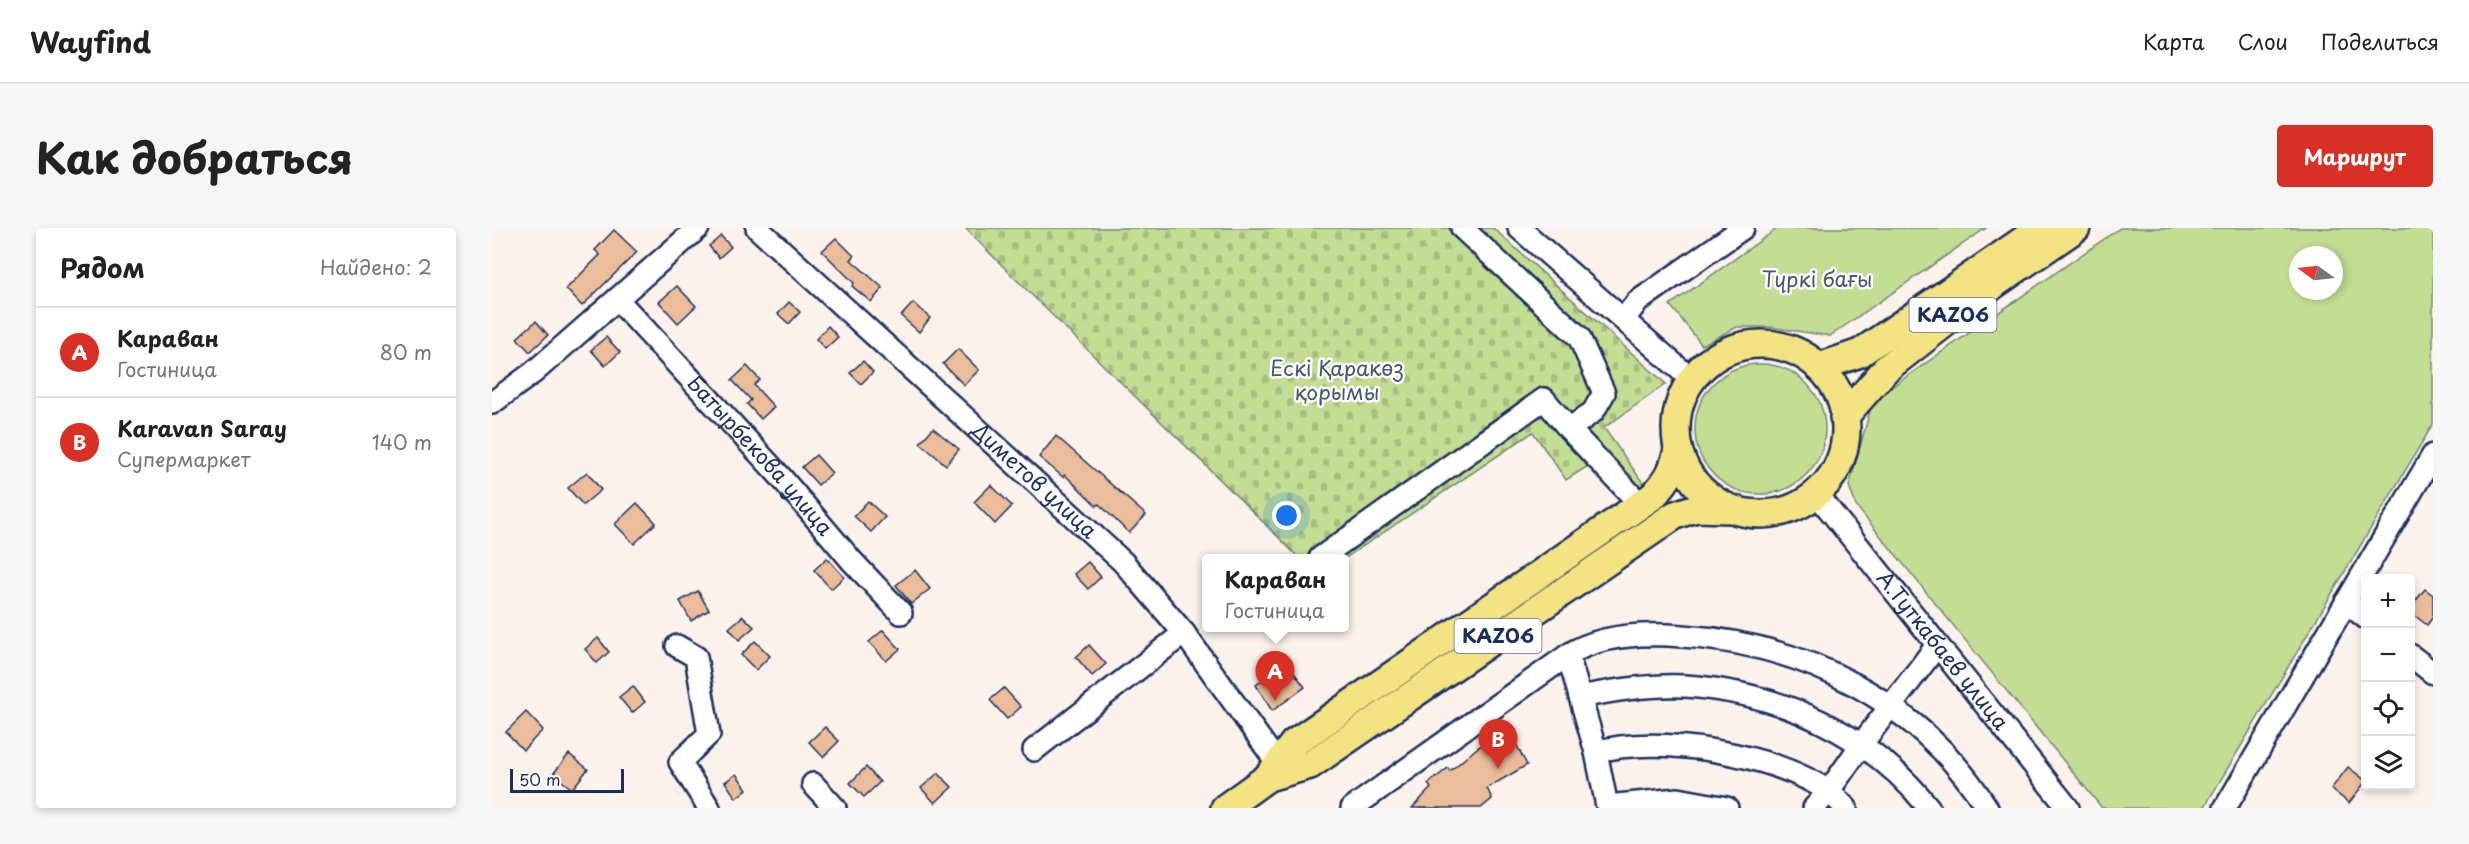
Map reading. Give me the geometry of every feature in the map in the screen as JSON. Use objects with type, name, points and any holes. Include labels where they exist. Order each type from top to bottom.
[{"type":"main road","name":"KАZ06","points":[[1819,367],[1860,354],[2041,228]]},
{"type":"main road","name":"KАZ06","points":[[1844,417],[1886,369],[1977,296],[2076,228]]},
{"type":"main road","name":"KАZ06","points":[[1225,808],[1273,771],[1294,743],[1653,496],[1675,468],[1678,449],[1676,420],[1682,399],[1692,380],[1712,360],[1724,352],[1752,345],[1781,347],[1795,351],[1819,367],[1836,390],[1844,417],[1845,431],[1840,459],[1834,471],[1816,493],[1794,507],[1769,514],[1696,507],[1675,515],[1310,765],[1273,771]]},
{"type":"main road","name":"KАZ06","points":[[1678,449],[1683,463],[1699,487],[1708,496],[1731,509]]},
{"type":"street","points":[[492,403],[534,372],[698,228]]},
{"type":"street","name":"Диметов улица","points":[[757,228],[1123,562],[1185,633],[1273,771]]},
{"type":"street","points":[[1462,228],[1579,337],[1604,393],[1593,412],[1569,429]]},
{"type":"street","points":[[1518,228],[1692,380]]},
{"type":"street","points":[[1624,319],[1637,302],[1743,228]]},
{"type":"street","name":"Батырбекова улица","points":[[617,299],[779,475],[852,561],[901,613]]},
{"type":"street","points":[[1326,554],[1544,399],[1569,429],[1641,505]]},
{"type":"street","points":[[2225,808],[2433,455]]},
{"type":"street","name":"А.Туткабаев улица","points":[[1816,493],[2068,808]]},
{"type":"street","points":[[2346,602],[2361,614]]},
{"type":"street","points":[[1034,750],[1185,633]]},
{"type":"street","points":[[1352,808],[1583,645],[1629,636],[1665,634],[1737,642],[1806,660],[1856,683],[1892,705],[1943,750],[1987,808]]},
{"type":"street","points":[[1814,808],[1829,792],[1936,645]]},
{"type":"street","points":[[677,646],[696,657],[709,734],[680,762],[709,808]]},
{"type":"street","points":[[1568,655],[1596,752],[1607,806],[1678,799],[1727,808]]},
{"type":"street","points":[[2415,659],[2433,673]]},
{"type":"street","points":[[1580,697],[1647,686],[1685,686],[1730,692],[1794,710],[1862,744],[1892,767],[1929,808]]},
{"type":"street","points":[[1596,752],[1610,748],[1681,747],[1742,756],[1770,764],[1829,792],[1846,808]]},
{"type":"street","points":[[813,784],[835,808]]},
{"type":"green space","name":"Ескі Қаракөз қорымы","points":[[965,228],[1493,228],[1666,384],[1604,428],[1646,487],[1626,502],[1588,466],[1566,480],[1533,432],[1349,556],[1295,554]]},
{"type":"green space","name":"Түркі бағы","points":[[1778,228],[1986,228],[1830,336],[1770,327],[1737,327],[1702,345],[1670,305]]},
{"type":"green space","points":[[2120,228],[2433,228],[2433,424],[2204,808],[2102,808],[1856,506],[1849,486],[1873,400]]},
{"type":"green space","points":[[1760,364],[1785,369],[1806,383],[1820,404],[1825,429],[1820,454],[1806,475],[1785,489],[1760,494],[1735,489],[1714,475],[1700,454],[1695,429],[1700,404],[1714,383],[1735,369]]},
{"type":"building","points":[[614,230],[637,252],[582,306],[566,289],[600,255],[595,250]]},
{"type":"building","points":[[721,236],[731,247],[719,258],[709,246]]},
{"type":"building","points":[[836,238],[854,256],[851,260],[883,288],[871,302],[852,286],[854,283],[822,251]]},
{"type":"building","points":[[677,286],[696,306],[678,323],[659,302]]},
{"type":"building","points":[[789,302],[800,312],[789,324],[778,314]]},
{"type":"building","points":[[913,303],[930,318],[919,332],[901,316]]},
{"type":"building","points":[[536,321],[548,335],[530,352],[517,338]]},
{"type":"building","points":[[828,326],[838,337],[825,349],[816,339]]},
{"type":"building","points":[[606,337],[620,352],[605,366],[591,350]]},
{"type":"building","points":[[958,349],[979,370],[964,385],[943,364]]},
{"type":"building","points":[[863,361],[873,372],[861,384],[850,373]]},
{"type":"building","points":[[747,366],[760,380],[754,385],[774,407],[761,419],[747,404],[751,400],[732,380]]},
{"type":"building","points":[[933,428],[959,449],[946,465],[920,443]]},
{"type":"building","points":[[1056,436],[1146,515],[1129,533],[1065,475],[1063,477],[1039,457]]},
{"type":"building","points":[[816,455],[832,473],[818,485],[802,467]]},
{"type":"building","points":[[587,472],[601,490],[583,505],[568,488]]},
{"type":"building","points":[[991,485],[1012,506],[995,524],[974,502]]},
{"type":"building","points":[[868,501],[885,517],[871,532],[854,516]]},
{"type":"building","points":[[637,503],[656,523],[634,544],[615,524]]},
{"type":"building","points":[[827,558],[844,577],[831,589],[814,570]]},
{"type":"building","points":[[1088,562],[1101,577],[1088,589],[1074,574]]},
{"type":"building","points":[[915,570],[930,589],[911,604],[896,585]]},
{"type":"building","points":[[2425,589],[2433,595],[2433,617],[2427,625],[2415,616],[2415,602]]},
{"type":"building","points":[[698,591],[709,610],[691,621],[680,601]]},
{"type":"building","points":[[743,616],[754,627],[739,640],[729,628]]},
{"type":"building","points":[[883,630],[900,649],[886,661],[869,642]]},
{"type":"building","points":[[598,638],[609,652],[597,663],[585,649]]},
{"type":"building","points":[[755,641],[770,656],[756,670],[741,655]]},
{"type":"building","points":[[1089,645],[1106,664],[1092,676],[1076,657]]},
{"type":"building","points":[[1286,662],[1305,687],[1272,711],[1256,685]]},
{"type":"building","points":[[633,686],[645,702],[632,713],[619,697]]},
{"type":"building","points":[[1004,688],[1021,707],[1007,719],[990,700]]},
{"type":"building","points":[[526,712],[543,730],[523,750],[506,732]]},
{"type":"building","points":[[825,727],[839,741],[823,757],[809,742]]},
{"type":"building","points":[[1508,729],[1527,765],[1487,788],[1492,799],[1481,808],[1412,808],[1431,788],[1428,784],[1448,768],[1450,771],[1477,748]]},
{"type":"building","points":[[569,754],[588,769],[572,789],[553,774]]},
{"type":"building","points":[[866,767],[880,782],[864,797],[850,783]]},
{"type":"building","points":[[2348,767],[2361,777],[2361,787],[2349,803],[2331,789]]},
{"type":"building","points":[[938,773],[952,787],[935,803],[921,788]]},
{"type":"building","points":[[736,774],[747,789],[736,798],[725,782]]},
{"type":"place","name":"Караван","points":[[1275,701]]},
{"type":"place","name":"Karavan Saray","points":[[1498,769]]}]
